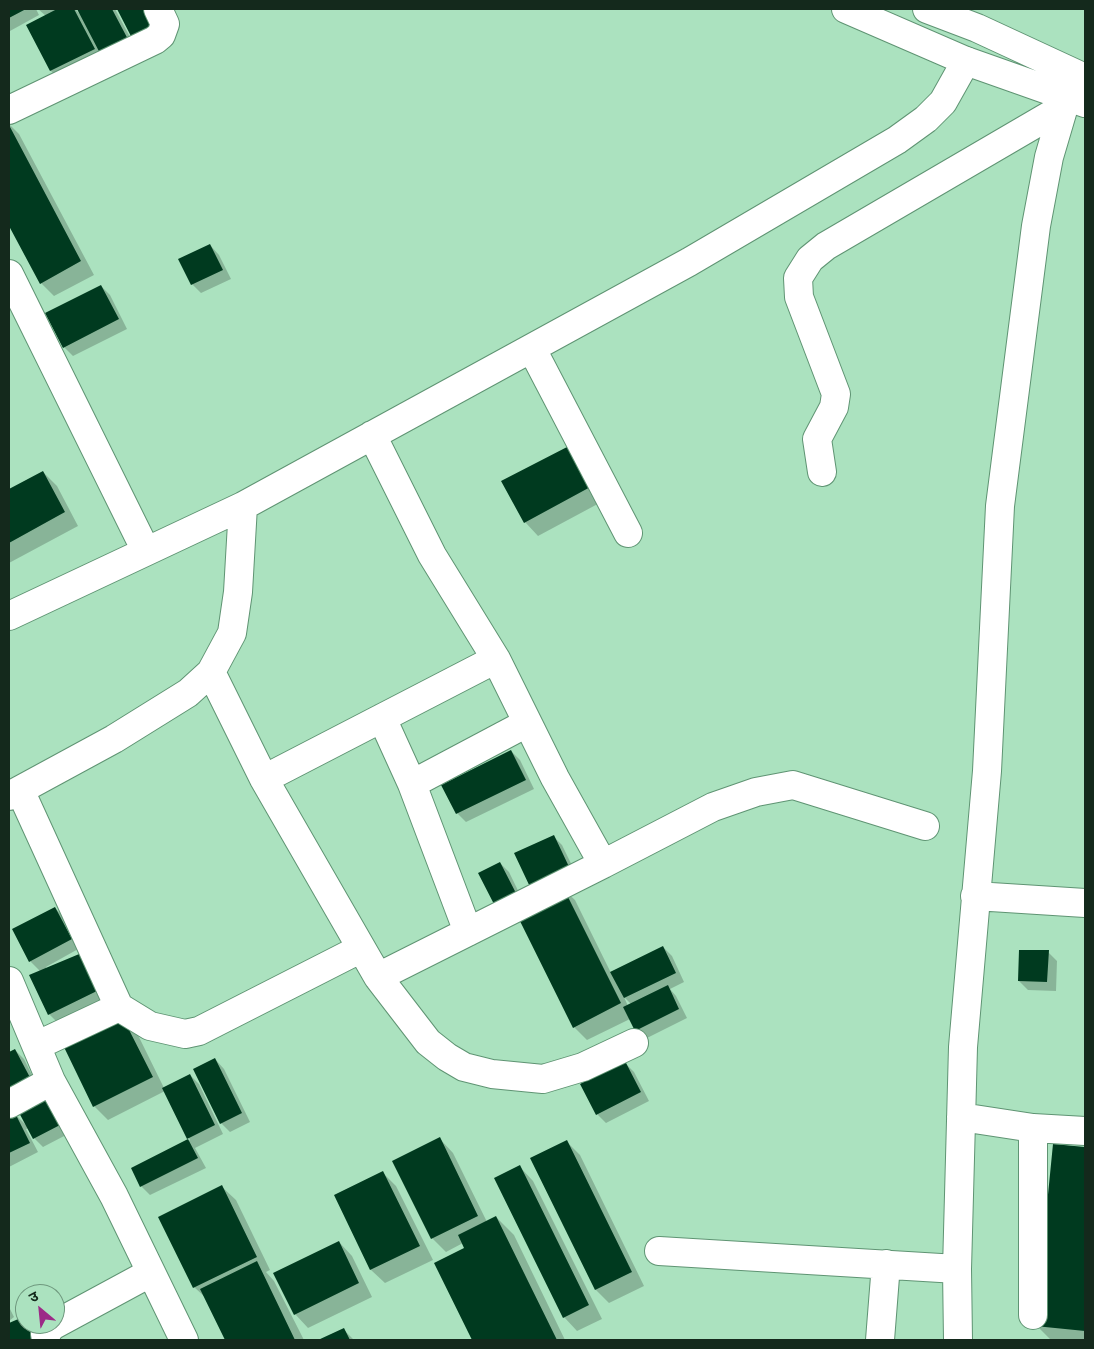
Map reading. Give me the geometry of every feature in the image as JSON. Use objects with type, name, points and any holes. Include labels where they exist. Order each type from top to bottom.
[{"type":"main road","points":[[9,110],[154,40],[161,35],[165,24],[158,9]]},
{"type":"main road","points":[[846,9],[966,61],[1076,96]]},
{"type":"main road","points":[[928,9],[977,28],[1076,96]]},
{"type":"main road","points":[[9,616],[243,506],[689,262],[898,140],[926,119],[942,102],[966,61]]},
{"type":"main road","points":[[822,472],[817,439],[834,407],[836,394],[799,296],[798,278],[810,260],[826,246],[1076,96]]},
{"type":"main road","points":[[958,1340],[957,1269],[963,1047],[987,771],[1000,506],[1036,226],[1049,157],[1076,96]]},
{"type":"main road","points":[[9,274],[146,551]]},
{"type":"main road","points":[[532,349],[628,533]]},
{"type":"main road","points":[[372,435],[432,555],[496,660],[527,723],[603,864]]},
{"type":"main road","points":[[243,506],[238,592],[232,633],[211,672],[188,693],[172,704],[114,739],[14,793],[119,1007],[150,1026],[185,1034],[199,1031],[360,949]]},
{"type":"main road","points":[[264,779],[496,660]]},
{"type":"main road","points":[[211,672],[264,779],[360,949],[378,977],[428,1042],[464,1067],[492,1074],[543,1079],[583,1067],[634,1043]]},
{"type":"main road","points":[[382,718],[412,784],[468,932]]},
{"type":"main road","points":[[412,784],[527,723]]},
{"type":"main road","points":[[378,977],[713,807],[756,792],[793,785],[925,826]]},
{"type":"main road","points":[[975,896],[1085,903]]},
{"type":"main road","points":[[12,994],[38,1045],[51,1080],[114,1196],[184,1340]]},
{"type":"main road","points":[[38,1045],[119,1007]]},
{"type":"main road","points":[[9,1104],[51,1080]]},
{"type":"main road","points":[[961,1117],[1032,1128],[1085,1131]]},
{"type":"main road","points":[[1032,1128],[1033,1315]]},
{"type":"main road","points":[[659,1250],[957,1269]]},
{"type":"main road","points":[[880,1340],[886,1264]]},
{"type":"main road","points":[[46,1340],[45,1334],[52,1326],[150,1273]]},
{"type":"building","points":[[9,9],[26,9],[9,18]]},
{"type":"building","points":[[57,9],[74,9],[95,49],[50,71],[26,25]]},
{"type":"building","points":[[77,9],[112,9],[131,45],[103,59]]},
{"type":"building","points":[[117,9],[154,9],[163,27],[134,42]]},
{"type":"building","points":[[9,125],[81,261],[40,284],[9,226]]},
{"type":"building","points":[[210,244],[223,270],[191,285],[178,259]]},
{"type":"building","points":[[101,285],[119,319],[63,348],[45,313]]},
{"type":"building","points":[[569,446],[594,485],[524,523],[501,481]]},
{"type":"building","points":[[43,471],[65,512],[9,543],[9,489]]},
{"type":"building","points":[[511,750],[526,780],[456,814],[441,785]]},
{"type":"building","points":[[554,835],[571,871],[531,889],[514,853]]},
{"type":"building","points":[[500,862],[518,897],[496,908],[478,873]]},
{"type":"building","points":[[562,885],[621,1003],[573,1028],[514,909]]},
{"type":"building","points":[[55,907],[72,939],[29,962],[12,929]]},
{"type":"building","points":[[663,946],[676,973],[624,998],[610,972]]},
{"type":"building","points":[[1019,950],[1049,950],[1047,982],[1018,981]]},
{"type":"building","points":[[84,952],[101,989],[48,1015],[29,975]]},
{"type":"building","points":[[668,985],[679,1009],[635,1031],[623,1007]]},
{"type":"building","points":[[122,1016],[153,1077],[93,1107],[63,1045]]},
{"type":"building","points":[[15,1049],[35,1087],[9,1101],[9,1052]]},
{"type":"building","points":[[215,1058],[242,1113],[220,1124],[193,1069]]},
{"type":"building","points":[[625,1061],[641,1092],[596,1115],[580,1084]]},
{"type":"building","points":[[190,1074],[215,1125],[187,1139],[162,1088]]},
{"type":"building","points":[[43,1093],[60,1125],[33,1139],[16,1107]]},
{"type":"building","points":[[14,1111],[30,1143],[9,1153],[9,1114]]},
{"type":"building","points":[[440,1137],[478,1216],[431,1239],[392,1161]]},
{"type":"building","points":[[188,1139],[198,1158],[140,1187],[131,1168]]},
{"type":"building","points":[[567,1140],[632,1272],[595,1290],[530,1158]]},
{"type":"building","points":[[1053,1144],[1085,1147],[1085,1331],[1035,1326]]},
{"type":"building","points":[[520,1165],[589,1305],[563,1318],[494,1178]]},
{"type":"building","points":[[383,1171],[420,1246],[370,1270],[334,1195]]},
{"type":"building","points":[[222,1185],[257,1257],[193,1288],[158,1217]]},
{"type":"building","points":[[496,1216],[557,1340],[472,1340],[434,1263],[464,1248],[458,1235]]},
{"type":"building","points":[[339,1241],[359,1283],[294,1315],[273,1273]]},
{"type":"building","points":[[257,1261],[295,1340],[225,1340],[200,1289]]},
{"type":"building","points":[[15,1320],[15,1334],[31,1334],[34,1340],[9,1340],[9,1323]]},
{"type":"building","points":[[344,1328],[350,1340],[318,1340]]}]
